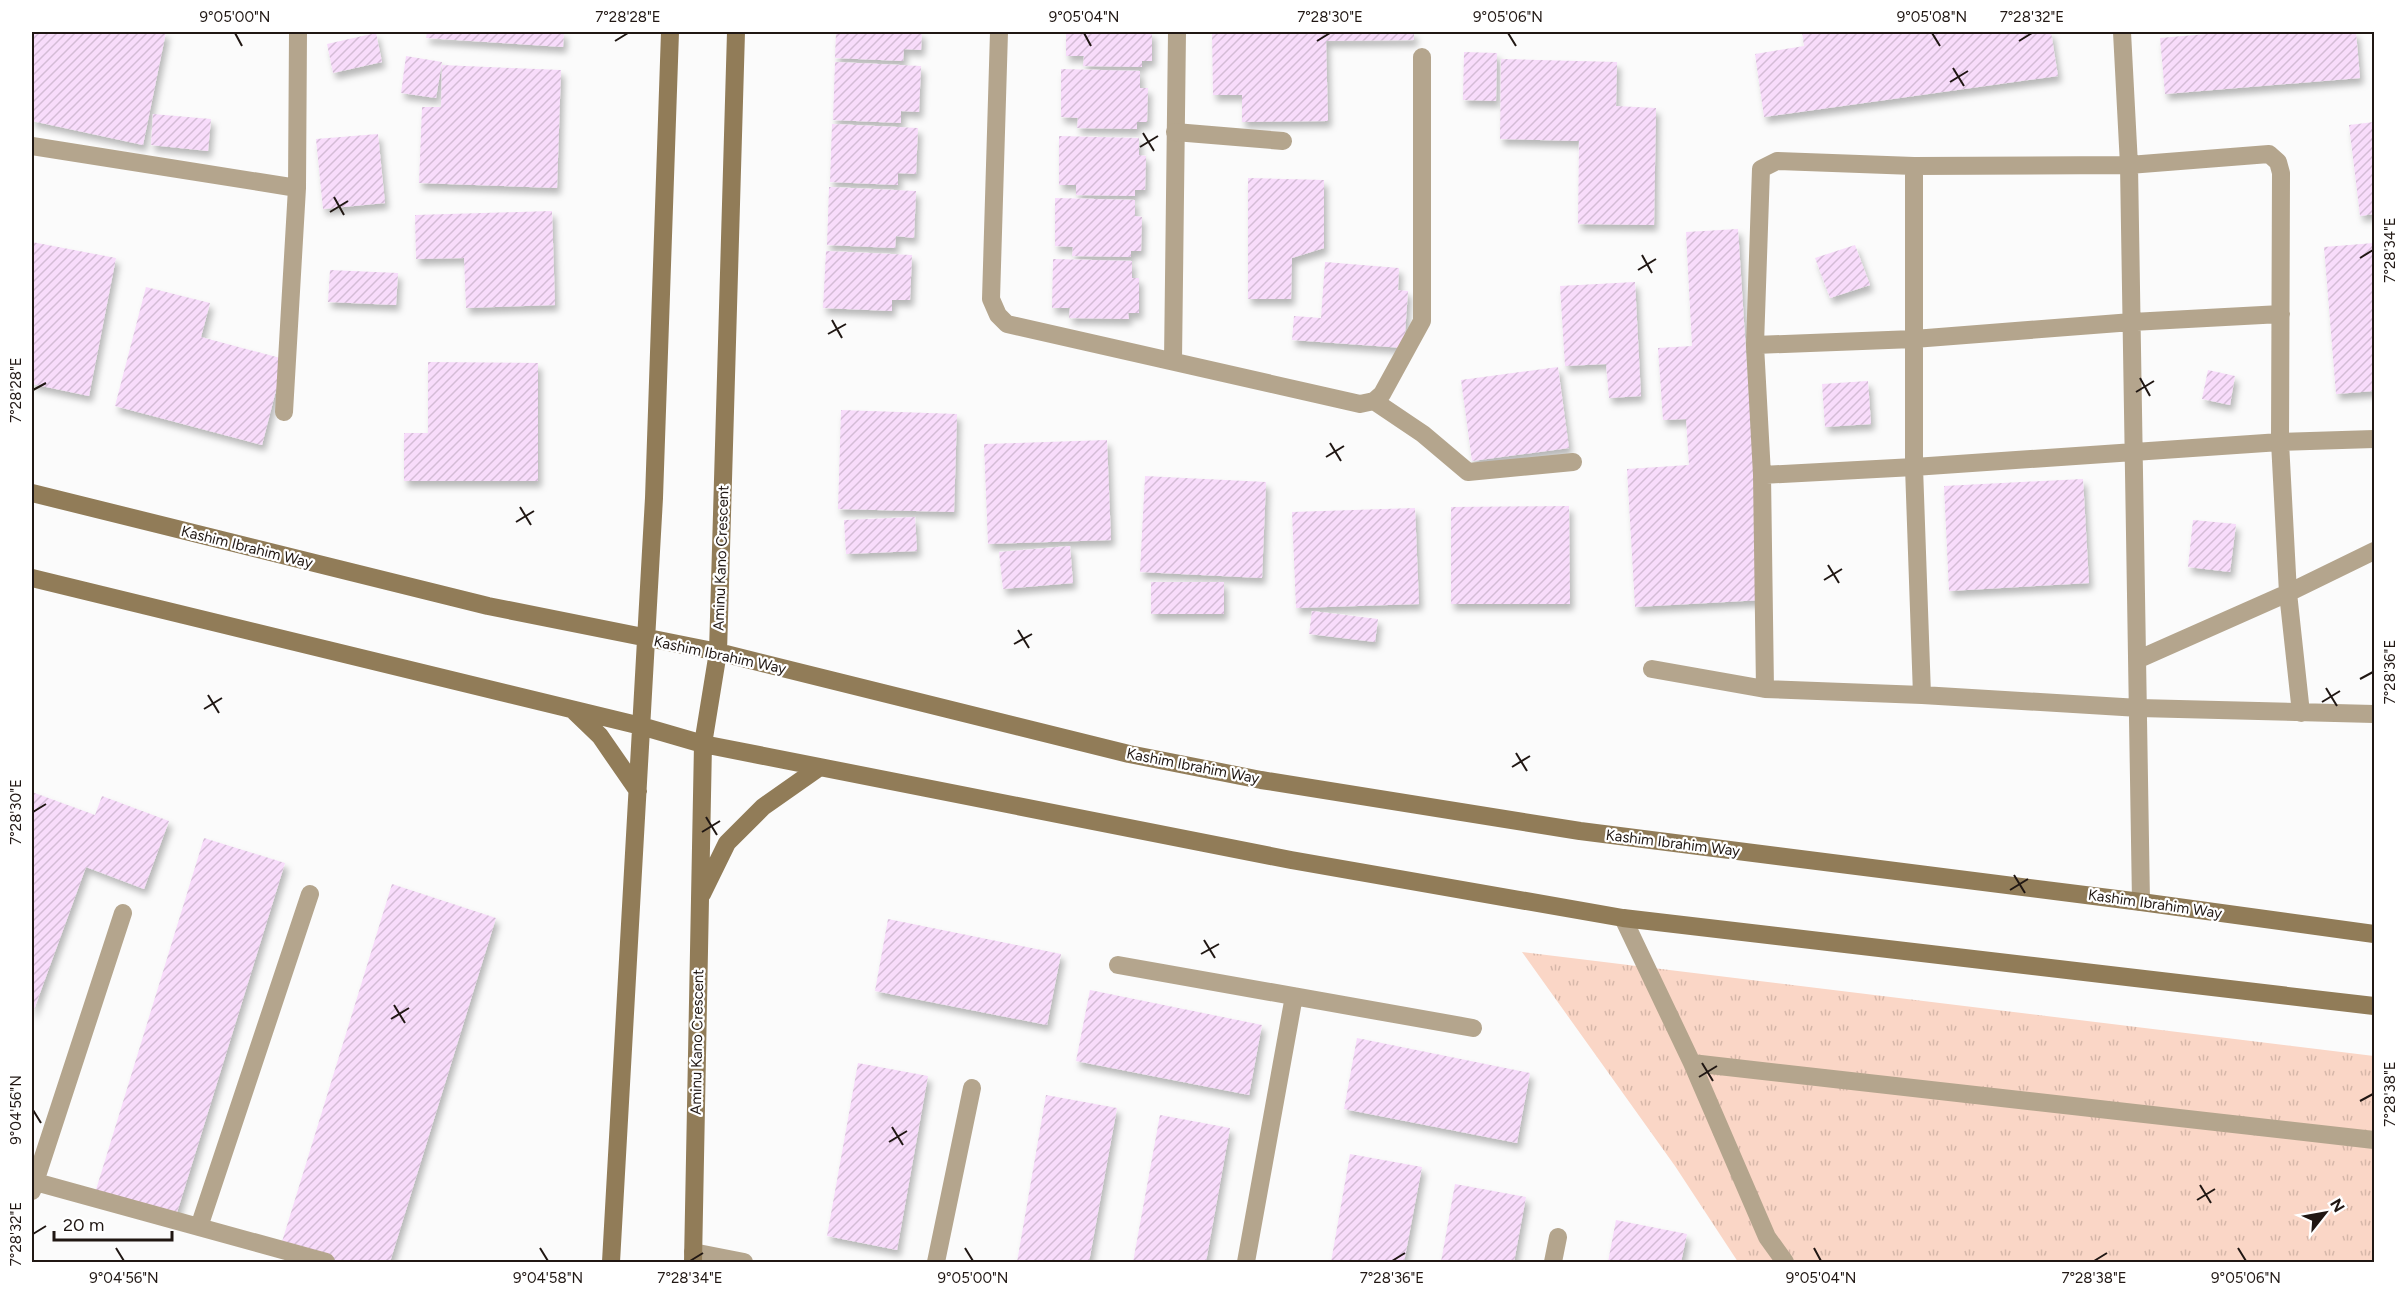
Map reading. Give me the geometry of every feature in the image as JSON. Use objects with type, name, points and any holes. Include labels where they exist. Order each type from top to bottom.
[{"type":"main road","points":[[611,1263],[654,498],[670,32]]},
{"type":"main road","name":"Aminu Kano Crescent","points":[[693,1258],[703,744],[718,652],[736,32]]},
{"type":"main road","name":"Kashim Ibrahim Way","points":[[32,493],[488,606],[718,652],[1129,754],[1261,780],[1580,831],[2374,934]]},
{"type":"main road","points":[[32,578],[641,726],[703,744],[1291,860],[1623,918],[2374,1006]]},
{"type":"main road","points":[[572,709],[600,736],[638,791]]},
{"type":"main road","points":[[700,898],[727,843],[763,807],[820,767]]},
{"type":"street","points":[[284,412],[297,188],[298,32]]},
{"type":"street","points":[[999,32],[991,299],[998,315],[1007,324],[1360,404],[1374,401],[1382,394],[1422,321],[1422,57]]},
{"type":"street","points":[[1173,361],[1177,32]]},
{"type":"street","points":[[2122,32],[2129,165],[2139,659],[2141,902]]},
{"type":"street","points":[[1175,132],[1283,141]]},
{"type":"street","points":[[32,146],[297,188]]},
{"type":"street","points":[[1765,689],[1762,475],[1755,345],[1761,169],[1777,160],[1914,166],[2129,165],[2269,154],[2274,157],[2281,173],[2280,442],[2288,593],[2301,713]]},
{"type":"street","points":[[1914,166],[1914,467],[1922,695]]},
{"type":"street","points":[[1755,345],[1914,339],[2132,322],[2281,314]]},
{"type":"street","points":[[1374,401],[1424,434],[1468,472],[1573,462]]},
{"type":"street","points":[[1762,475],[2280,442],[2374,439]]},
{"type":"street","points":[[2139,659],[2288,593],[2374,551]]},
{"type":"street","points":[[1652,669],[1765,689],[1922,695],[2139,708],[2374,714]]},
{"type":"street","points":[[199,1227],[310,894]]},
{"type":"street","points":[[123,913],[32,1185],[199,1227],[326,1263]]},
{"type":"street","points":[[1623,918],[1692,1063],[1767,1237],[1785,1263]]},
{"type":"street","points":[[1118,965],[1473,1028]]},
{"type":"street","points":[[1246,1263],[1294,996]]},
{"type":"street","points":[[1692,1063],[2374,1140]]},
{"type":"street","points":[[936,1263],[972,1088]]},
{"type":"street","points":[[1553,1263],[1558,1237]]},
{"type":"street","points":[[693,1258],[744,1263]]},
{"type":"green space","points":[[1522,952],[2374,1056],[2374,1262],[1738,1262],[1675,1166]]},
{"type":"building","points":[[32,32],[166,32],[143,145],[32,121],[34,47],[32,46]]},
{"type":"building","points":[[427,32],[564,32],[563,47],[426,38]]},
{"type":"building","points":[[836,32],[922,32],[921,50],[904,49],[903,61],[835,58]]},
{"type":"building","points":[[1066,32],[1152,32],[1152,61],[1142,61],[1142,67],[1083,66],[1084,56],[1066,56]]},
{"type":"building","points":[[1212,32],[1414,32],[1414,40],[1326,41],[1328,121],[1242,122],[1242,95],[1213,95]]},
{"type":"building","points":[[1802,32],[2051,32],[2058,76],[1764,117],[1755,54],[1804,46]]},
{"type":"building","points":[[2205,32],[2356,32],[2360,78],[2165,94],[2160,38],[2206,34]]},
{"type":"building","points":[[376,33],[382,62],[333,73],[327,44]]},
{"type":"building","points":[[1464,52],[1497,53],[1496,101],[1463,100]]},
{"type":"building","points":[[406,56],[442,62],[436,98],[401,93]]},
{"type":"building","points":[[1501,59],[1617,62],[1616,106],[1656,108],[1654,225],[1578,224],[1579,141],[1500,139]]},
{"type":"building","points":[[835,62],[921,66],[919,112],[901,111],[901,123],[833,120]]},
{"type":"building","points":[[442,65],[561,70],[557,188],[419,183],[422,107],[441,107]]},
{"type":"building","points":[[1061,69],[1140,71],[1140,88],[1148,88],[1147,122],[1137,122],[1137,129],[1077,128],[1078,118],[1061,117]]},
{"type":"building","points":[[153,114],[211,119],[208,151],[151,145]]},
{"type":"building","points":[[2374,122],[2374,214],[2360,216],[2349,125]]},
{"type":"building","points":[[832,124],[918,128],[916,174],[898,173],[898,185],[830,182]]},
{"type":"building","points":[[378,134],[385,203],[323,209],[316,139]]},
{"type":"building","points":[[1059,136],[1139,138],[1139,155],[1146,156],[1145,190],[1135,190],[1135,196],[1076,195],[1076,185],[1059,185]]},
{"type":"building","points":[[1248,178],[1324,180],[1324,248],[1292,258],[1291,299],[1248,299]]},
{"type":"building","points":[[829,187],[916,191],[914,238],[896,236],[895,248],[827,245]]},
{"type":"building","points":[[1055,198],[1135,200],[1135,216],[1142,217],[1141,251],[1131,251],[1131,257],[1072,256],[1073,247],[1055,246]]},
{"type":"building","points":[[552,211],[555,305],[466,308],[464,258],[416,259],[415,215]]},
{"type":"building","points":[[1738,229],[1762,600],[1635,607],[1627,469],[1689,465],[1686,419],[1663,420],[1658,348],[1692,346],[1686,232]]},
{"type":"building","points":[[32,242],[116,258],[89,396],[32,384]]},
{"type":"building","points":[[2374,243],[2374,391],[2336,394],[2324,247]]},
{"type":"building","points":[[1855,245],[1870,285],[1830,298],[1815,258]]},
{"type":"building","points":[[826,251],[912,255],[910,300],[892,300],[892,311],[823,308]]},
{"type":"building","points":[[1053,259],[1132,261],[1132,278],[1139,278],[1139,313],[1128,313],[1129,319],[1069,318],[1070,308],[1052,308]]},
{"type":"building","points":[[1325,262],[1399,268],[1398,290],[1408,291],[1404,348],[1292,340],[1294,316],[1321,318]]},
{"type":"building","points":[[330,270],[398,273],[396,305],[328,302]]},
{"type":"building","points":[[1635,282],[1641,396],[1609,398],[1606,364],[1565,366],[1560,286]]},
{"type":"building","points":[[146,287],[210,303],[201,337],[284,359],[262,445],[115,406]]},
{"type":"building","points":[[428,362],[538,363],[538,481],[404,481],[404,433],[428,433]]},
{"type":"building","points":[[1558,367],[1569,448],[1472,461],[1461,380]]},
{"type":"building","points":[[2208,370],[2235,376],[2230,405],[2202,399]]},
{"type":"building","points":[[1868,381],[1871,424],[1825,427],[1822,384]]},
{"type":"building","points":[[841,410],[957,414],[954,512],[838,509]]},
{"type":"building","points":[[1107,440],[1111,540],[988,544],[984,444]]},
{"type":"building","points":[[1145,476],[1266,482],[1262,578],[1140,572]]},
{"type":"building","points":[[2083,479],[2089,583],[1949,591],[1944,486]]},
{"type":"building","points":[[1569,506],[1570,604],[1451,604],[1451,507]]},
{"type":"building","points":[[1415,508],[1419,604],[1296,608],[1292,512]]},
{"type":"building","points":[[915,517],[917,551],[846,554],[844,520]]},
{"type":"building","points":[[2193,520],[2236,524],[2230,572],[2188,567]]},
{"type":"building","points":[[1070,546],[1073,583],[1003,589],[999,552]]},
{"type":"building","points":[[1151,582],[1224,582],[1224,614],[1151,614]]},
{"type":"building","points":[[1312,611],[1378,619],[1375,642],[1309,634]]},
{"type":"building","points":[[32,792],[95,815],[102,796],[169,821],[144,889],[86,867],[32,1015]]},
{"type":"building","points":[[204,838],[285,863],[175,1219],[95,1193]]},
{"type":"building","points":[[392,884],[496,918],[390,1262],[334,1262],[281,1245]]},
{"type":"building","points":[[888,919],[1061,954],[1047,1025],[875,991]]},
{"type":"building","points":[[1090,990],[1262,1025],[1249,1095],[1076,1061]]},
{"type":"building","points":[[1357,1038],[1530,1073],[1517,1143],[1344,1109]]},
{"type":"building","points":[[858,1063],[928,1076],[897,1250],[827,1236]]},
{"type":"building","points":[[1046,1095],[1117,1108],[1089,1262],[1017,1262]]},
{"type":"building","points":[[1160,1115],[1230,1128],[1206,1262],[1133,1262]]},
{"type":"building","points":[[1350,1154],[1422,1167],[1404,1262],[1331,1262]]},
{"type":"building","points":[[1455,1184],[1526,1197],[1514,1262],[1441,1262]]},
{"type":"building","points":[[1616,1220],[1687,1234],[1681,1262],[1608,1262]]}]
